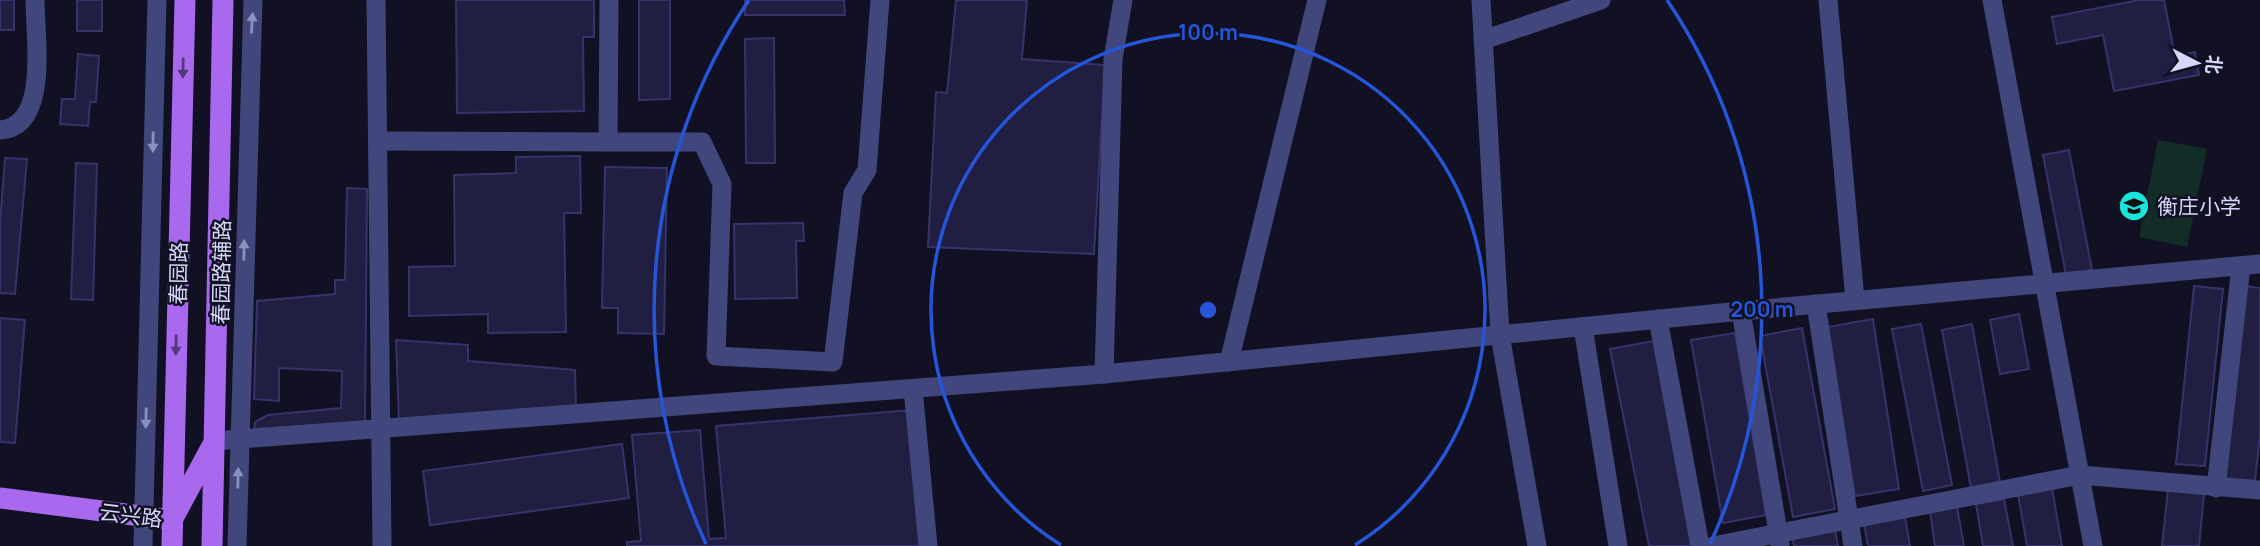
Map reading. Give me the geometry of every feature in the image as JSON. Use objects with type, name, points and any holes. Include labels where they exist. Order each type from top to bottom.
[{"type":"main road","name":"春园路","points":[[172,546],[185,0]]},
{"type":"main road","name":"春园路","points":[[212,546],[223,0]]},
{"type":"main road","name":"云兴路","points":[[0,498],[172,520],[214,441]]},
{"type":"street","points":[[0,131],[12,130],[27,119],[35,100],[35,0]]},
{"type":"street","points":[[144,546],[156,0]]},
{"type":"street","name":"春园路辅路","points":[[237,546],[253,0]]},
{"type":"street","points":[[376,0],[382,546]]},
{"type":"street","points":[[608,142],[609,0]]},
{"type":"street","points":[[379,141],[702,142],[722,184],[716,356],[833,362],[853,193],[867,170],[880,0]]},
{"type":"street","points":[[1104,374],[1113,59],[1123,0]]},
{"type":"street","points":[[1229,362],[1317,0]]},
{"type":"street","points":[[1481,0],[1500,335],[1537,546]]},
{"type":"street","points":[[1483,40],[1601,0]]},
{"type":"street","points":[[1828,0],[1855,300]]},
{"type":"street","points":[[1992,0],[2093,546]]},
{"type":"street","points":[[214,441],[1104,374],[1855,300],[2250,265],[2217,488]]},
{"type":"street","points":[[1816,304],[1853,546]]},
{"type":"street","points":[[1741,311],[1780,540]]},
{"type":"street","points":[[1658,319],[1700,546]]},
{"type":"street","points":[[1583,327],[1618,546]]},
{"type":"street","points":[[913,389],[928,546]]},
{"type":"street","points":[[1713,546],[1780,540],[1849,520],[2080,475],[2260,490]]},
{"type":"green space","points":[[2158,140],[2207,149],[2187,247],[2139,237]]},
{"type":"building","points":[[0,0],[14,0],[14,30],[0,30]]},
{"type":"building","points":[[77,0],[102,0],[102,31],[77,31]]},
{"type":"building","points":[[456,0],[594,0],[594,37],[583,37],[584,111],[457,113]]},
{"type":"building","points":[[639,0],[670,0],[670,99],[639,100]]},
{"type":"building","points":[[745,0],[844,0],[845,15],[745,15]]},
{"type":"building","points":[[956,0],[1027,0],[1022,59],[1105,65],[1094,254],[928,247],[936,92],[947,93]]},
{"type":"building","points":[[2139,0],[2164,0],[2175,56],[2195,52],[2199,75],[2114,91],[2103,35],[2057,44],[2052,17]]},
{"type":"building","points":[[774,38],[775,163],[746,163],[745,39]]},
{"type":"building","points":[[78,54],[99,56],[96,102],[90,102],[88,126],[60,124],[62,99],[75,99]]},
{"type":"building","points":[[2069,150],[2092,270],[2066,275],[2043,155]]},
{"type":"building","points":[[580,156],[581,213],[564,213],[566,332],[488,333],[488,314],[409,316],[409,267],[455,266],[454,175],[516,173],[516,157]]},
{"type":"building","points":[[5,158],[27,159],[15,294],[0,293],[0,222]]},
{"type":"building","points":[[76,163],[97,164],[93,300],[71,299]]},
{"type":"building","points":[[605,167],[667,168],[664,334],[618,333],[618,308],[602,308]]},
{"type":"building","points":[[347,188],[367,189],[365,422],[254,429],[255,422],[268,415],[341,408],[342,371],[279,368],[279,401],[254,399],[257,301],[335,294],[335,280],[345,280]]},
{"type":"building","points":[[803,223],[804,241],[796,241],[797,298],[735,299],[734,224]]},
{"type":"building","points":[[2194,286],[2223,289],[2205,466],[2176,464]]},
{"type":"building","points":[[2245,286],[2260,288],[2260,434],[2255,481],[2225,478]]},
{"type":"building","points":[[2019,314],[2029,369],[2000,374],[1990,320]]},
{"type":"building","points":[[0,318],[25,320],[15,443],[0,442]]},
{"type":"building","points":[[1873,319],[1899,489],[1855,496],[1828,327]]},
{"type":"building","points":[[1921,324],[1952,485],[1923,491],[1892,329]]},
{"type":"building","points":[[1972,324],[2000,482],[1971,488],[1942,330]]},
{"type":"building","points":[[1802,328],[1835,509],[1793,517],[1760,336]]},
{"type":"building","points":[[1735,333],[1766,515],[1723,523],[1691,340]]},
{"type":"building","points":[[396,340],[468,345],[468,361],[575,370],[576,407],[399,421]]},
{"type":"building","points":[[1659,340],[1696,546],[1649,546],[1610,349]]},
{"type":"building","points":[[911,410],[923,546],[627,546],[627,542],[641,541],[632,435],[700,430],[709,539],[726,538],[716,426]]},
{"type":"building","points":[[622,444],[629,498],[430,525],[423,471]]},
{"type":"building","points":[[2052,488],[2062,546],[2027,546],[2018,494]]},
{"type":"building","points":[[2168,490],[2204,494],[2199,546],[2162,546]]},
{"type":"building","points":[[2004,499],[2013,546],[1983,546],[1976,504]]},
{"type":"building","points":[[1957,507],[1964,546],[1935,546],[1930,511]]},
{"type":"building","points":[[1905,517],[1910,546],[1868,546],[1864,524]]},
{"type":"building","points":[[1835,530],[1838,546],[1794,546],[1792,537]]},
{"type":"place","name":"衡庄小学","points":[[2134,206]]}]
